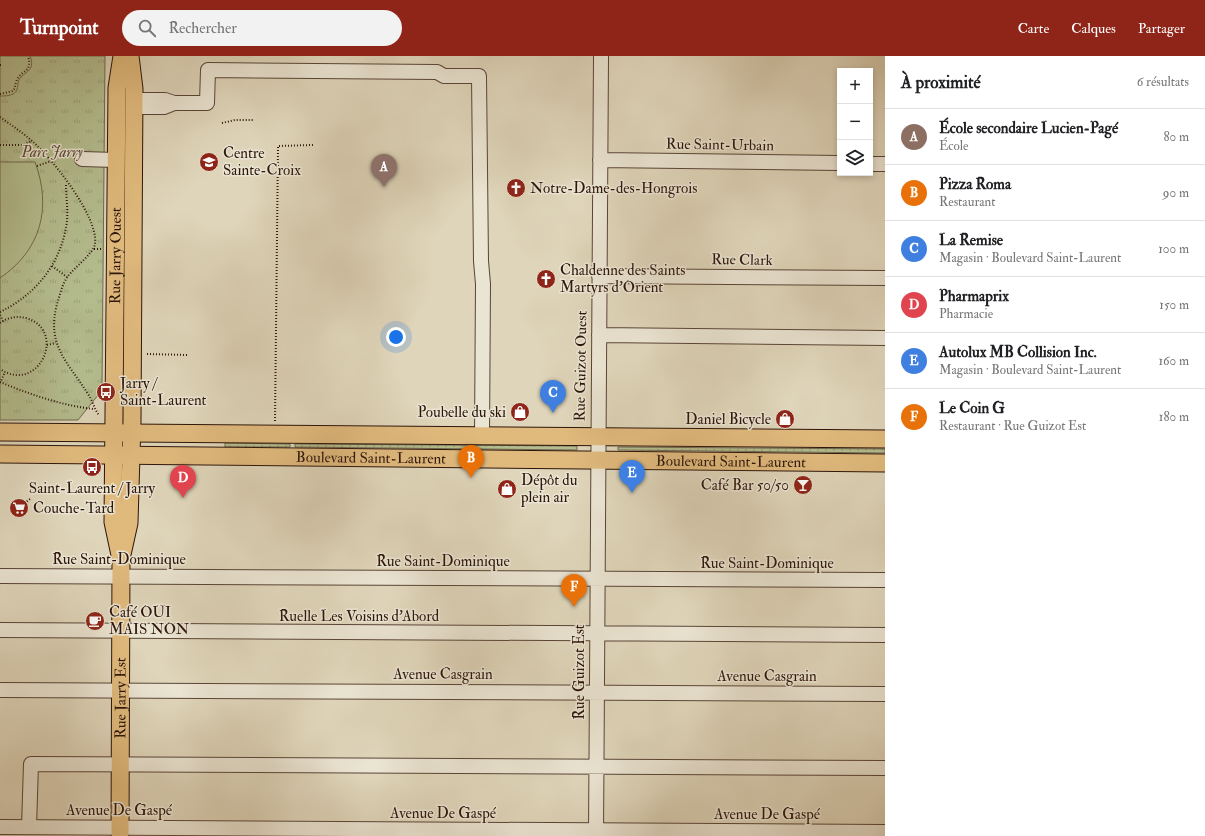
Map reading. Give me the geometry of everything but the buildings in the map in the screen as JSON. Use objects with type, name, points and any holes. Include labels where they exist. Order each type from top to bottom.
[{"type":"main road","name":"Rue Jarry Ouest","points":[[122,56],[117,88],[114,433],[122,456]]},
{"type":"main road","name":"Rue Jarry Ouest","points":[[122,456],[131,433],[134,104],[130,56]]},
{"type":"main road","name":"Boulevard Saint-Laurent","points":[[0,432],[885,439]]},
{"type":"main road","name":"Boulevard Saint-Laurent","points":[[0,454],[885,463]]},
{"type":"main road","name":"Rue Jarry Est","points":[[120,832],[121,568],[113,522],[122,456]]},
{"type":"street","name":"Rue Guizot Ouest","points":[[598,436],[601,56]]},
{"type":"street","points":[[134,104],[164,107],[174,103],[207,104],[208,70],[437,72],[444,76],[479,76],[481,261],[484,284],[482,436]]},
{"type":"street","points":[[82,159],[116,160]]},
{"type":"street","name":"Rue Saint-Urbain","points":[[600,160],[837,164]]},
{"type":"street","points":[[873,164],[885,164]]},
{"type":"street","name":"Rue Clark","points":[[599,276],[885,278]]},
{"type":"street","points":[[599,335],[885,338]]},
{"type":"street","name":"Rue Guizot Est","points":[[596,833],[598,436]]},
{"type":"street","name":"Rue Saint-Dominique","points":[[0,576],[121,568],[597,579],[885,580]]},
{"type":"street","name":"Ruelle Les Voisins d’Abord","points":[[0,630],[885,635]]},
{"type":"street","name":"Avenue Casgrain","points":[[0,690],[885,694]]},
{"type":"street","points":[[29,827],[31,764],[885,768]]},
{"type":"street","name":"Avenue De Gaspé","points":[[0,827],[29,827],[120,832],[885,832]]},
{"type":"path","points":[[0,94],[11,93],[15,89],[18,78],[25,73],[29,66],[28,56]]},
{"type":"path","points":[[0,117],[32,141],[51,161],[66,183],[77,193],[95,240],[92,251],[67,277],[60,292],[54,323],[56,343],[65,362],[92,402],[94,409],[70,405],[0,382],[5,372]]},
{"type":"path","points":[[222,124],[235,120],[254,120]]},
{"type":"path","points":[[0,145],[22,145],[32,141]]},
{"type":"path","points":[[275,424],[278,146],[313,145]]},
{"type":"path","points":[[37,166],[51,161]]},
{"type":"path","points":[[0,312],[31,292],[52,266],[60,248],[65,230],[67,212],[66,183]]},
{"type":"path","points":[[52,266],[67,277]]},
{"type":"path","points":[[0,315],[1,322],[17,317],[32,320],[42,330],[47,345],[44,359],[34,370],[20,375],[5,372],[0,369]]},
{"type":"path","points":[[47,345],[56,343]]},
{"type":"path","points":[[142,354],[188,355]]},
{"type":"path","points":[[22,506],[30,499]]},
{"type":"green space","name":"Parc Jarry","points":[[0,56],[105,56],[102,386],[99,386],[99,394],[78,420],[0,420]]},
{"type":"green space","points":[[0,56],[30,56],[32,65],[29,71],[19,80],[16,91],[13,94],[5,96],[0,96]]},
{"type":"green space","points":[[0,162],[35,162],[40,179],[42,212],[34,241],[25,255],[14,267],[0,278]]},
{"type":"green space","points":[[225,443],[290,444],[290,447],[225,447]]},
{"type":"green space","points":[[295,444],[577,446],[577,450],[295,447]]},
{"type":"green space","points":[[618,447],[885,449],[885,453],[618,450]]},
{"type":"place","name":"Centre Sainte-Croix","points":[[209,162]]},
{"type":"place","name":"École secondaire Lucien-Pagé","points":[[384,187]]},
{"type":"place","name":"Notre-Dame-des-Hongrois","points":[[516,188]]},
{"type":"place","name":"Chaldenne des Saints Martyrs d'Orient","points":[[546,279]]},
{"type":"place","name":"Jarry / Saint-Laurent","points":[[106,392]]},
{"type":"place","name":"Poubelle du ski","points":[[520,412]]},
{"type":"place","name":"La Remise","points":[[553,413]]},
{"type":"place","name":"Daniel Bicycle","points":[[785,419]]},
{"type":"place","name":"Saint-Laurent / Jarry","points":[[92,467]]},
{"type":"place","name":"Pizza Roma","points":[[471,478]]},
{"type":"place","name":"Café Bar 50/50","points":[[803,485]]},
{"type":"place","name":"Dépôt du plein air","points":[[507,489]]},
{"type":"place","name":"Autolux MB Collision Inc.","points":[[632,493]]},
{"type":"place","name":"Pharmaprix","points":[[183,498]]},
{"type":"place","name":"Couche-Tard","points":[[19,508]]},
{"type":"place","name":"Le Coin G","points":[[574,607]]},
{"type":"place","name":"Café OUI MAIS NON","points":[[95,621]]}]
